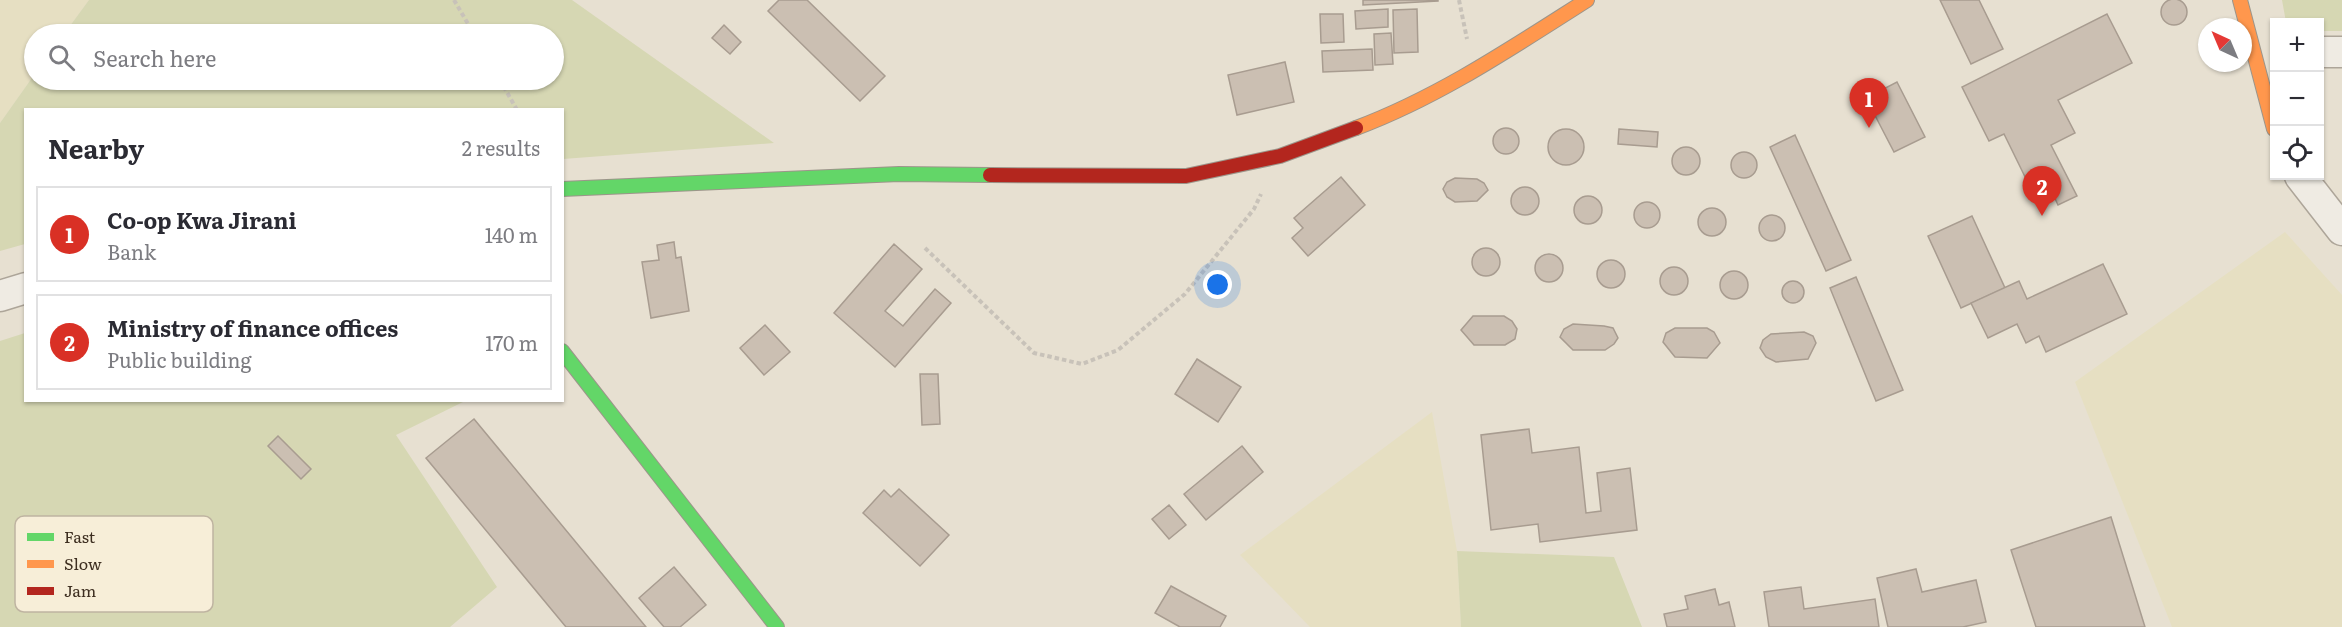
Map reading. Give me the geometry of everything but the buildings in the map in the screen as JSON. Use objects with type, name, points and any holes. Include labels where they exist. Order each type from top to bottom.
[{"type":"street","points":[[564,189],[898,174],[1186,176],[1280,156],[1383,118],[1454,82],[1587,0]]},
{"type":"street","points":[[2240,0],[2264,53],[2274,126]]},
{"type":"street","points":[[2324,52],[2342,52]]},
{"type":"street","points":[[2303,180],[2342,230]]},
{"type":"street","points":[[0,296],[24,289]]},
{"type":"street","points":[[564,354],[777,627]]},
{"type":"path","points":[[454,0],[468,24]]},
{"type":"path","points":[[506,90],[516,108]]},
{"type":"path","points":[[925,248],[1034,353],[1082,364],[1118,350],[1185,294],[1254,209],[1280,156]]},
{"type":"shaded area","points":[[0,0],[89,0],[71,24],[24,24],[24,89],[0,123]]},
{"type":"shaded area","points":[[2285,232],[2342,295],[2342,627],[2172,627],[2075,382]]},
{"type":"shaded area","points":[[1432,412],[1457,551],[1461,627],[1310,627],[1240,555]]},
{"type":"green space","points":[[89,0],[572,0],[774,143],[564,159],[564,108],[24,108],[24,244],[0,251],[0,123],[24,89],[564,90],[564,24],[71,24]]},
{"type":"green space","points":[[2282,0],[2342,0],[2342,31],[2324,31],[2324,18],[2285,18]]},
{"type":"green space","points":[[24,333],[24,402],[463,402],[396,435],[497,587],[450,627],[0,627],[0,341]]},
{"type":"green space","points":[[1457,551],[1614,557],[1642,627],[1461,627]]},
{"type":"traffic: fast","points":[[564,189],[899,174],[990,175]]},
{"type":"traffic: fast","points":[[564,354],[777,627]]},
{"type":"traffic: slow","points":[[1356,128],[1387,116],[1446,86],[1587,0]]},
{"type":"traffic: slow","points":[[2240,0],[2273,126]]},
{"type":"traffic: jam","points":[[990,175],[1186,176],[1280,156],[1356,128]]},
{"type":"place","name":"Co-op Kwa Jirani","points":[[1869,128]]},
{"type":"place","name":"Ministry of finance offices","points":[[2042,216]]}]
